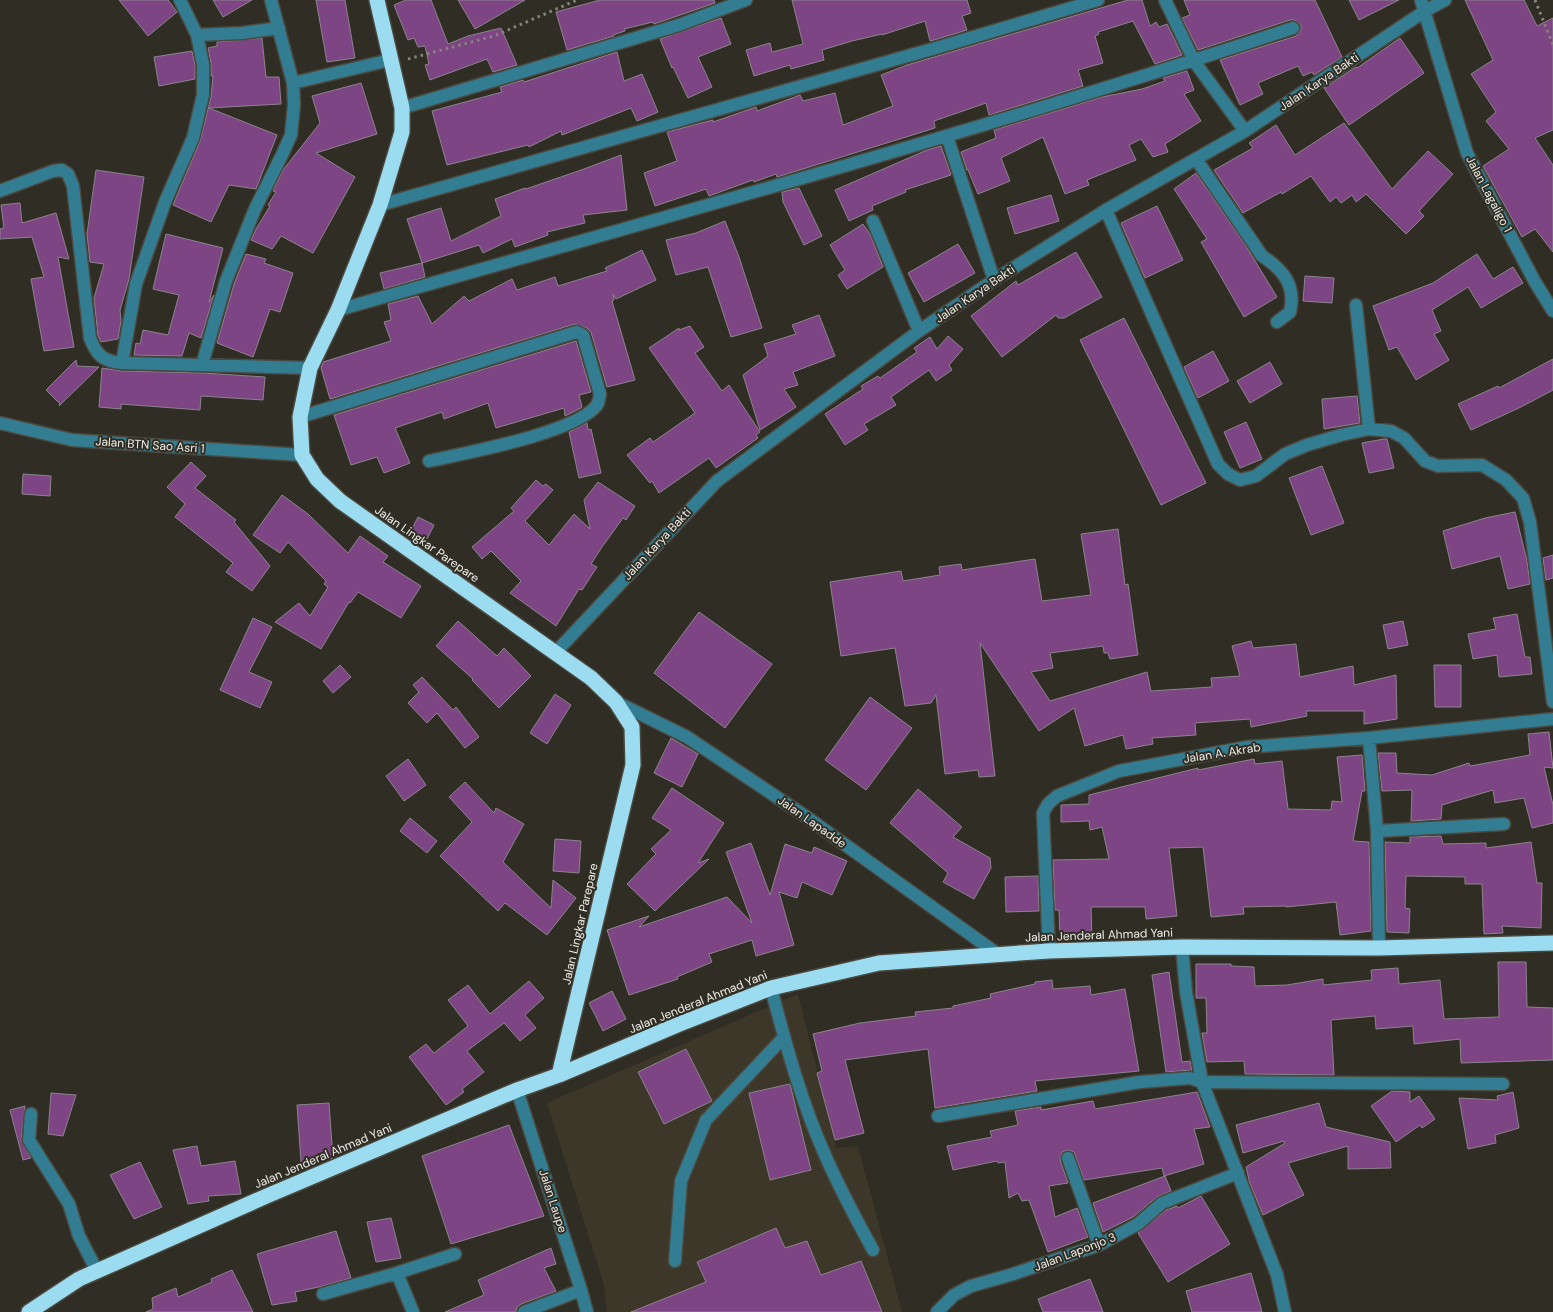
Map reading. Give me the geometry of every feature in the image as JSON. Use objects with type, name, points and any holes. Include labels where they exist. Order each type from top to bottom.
[{"type":"highway","name":"Jalan Lingkar Parepare","points":[[377,0],[402,108],[402,132],[380,205],[338,310],[310,368],[300,417],[302,455],[317,479],[340,501],[591,678],[616,702],[632,727],[633,765],[559,1075]]},
{"type":"highway","name":"Jalan Jenderal Ahmad Yani","points":[[28,1312],[79,1279],[269,1195],[517,1090],[559,1075],[771,988],[879,963],[1049,951],[1182,948],[1379,948],[1553,943]]},
{"type":"street","points":[[122,363],[136,284],[165,202],[193,138],[203,96],[203,64],[197,36],[180,0]]},
{"type":"street","points":[[202,366],[226,281],[255,209],[291,135],[294,105],[293,83],[271,0]]},
{"type":"street","points":[[402,108],[679,25],[746,0]]},
{"type":"street","points":[[380,205],[936,48],[1098,0]]},
{"type":"street","points":[[1165,0],[1194,61],[1244,132]]},
{"type":"street","name":"Jalan Karya Bakti","points":[[555,653],[717,481],[919,331],[994,280],[1106,210],[1244,132],[1423,6],[1445,0]]},
{"type":"street","name":"Jalan Lagaligo 1","points":[[1423,6],[1467,153],[1535,282],[1553,311]]},
{"type":"street","points":[[197,36],[279,28]]},
{"type":"street","points":[[338,310],[947,136],[1194,61],[1293,28]]},
{"type":"street","points":[[293,83],[390,60]]},
{"type":"street","points":[[947,136],[994,280]]},
{"type":"street","points":[[1196,159],[1262,256],[1273,263],[1288,280],[1293,301],[1290,312],[1277,322]]},
{"type":"street","points":[[0,191],[53,171],[62,170],[68,174],[73,186],[90,338],[95,350],[104,359],[122,363],[310,368]]},
{"type":"street","points":[[1106,210],[1218,464],[1228,474],[1240,480],[1256,476],[1285,454],[1341,434],[1369,429],[1391,431],[1404,438],[1425,461],[1438,466],[1482,465],[1506,480],[1523,498],[1530,522],[1553,702]]},
{"type":"street","points":[[873,221],[919,331]]},
{"type":"street","points":[[1356,305],[1369,429]]},
{"type":"street","points":[[300,417],[573,332],[583,335],[600,394],[599,401],[593,409],[573,422],[514,442],[429,461]]},
{"type":"street","name":"Jalan BTN Sao Asri 1","points":[[0,423],[72,440],[302,455]]},
{"type":"street","name":"Jalan Lapadde","points":[[616,702],[687,737],[805,816],[999,955]]},
{"type":"street","name":"Jalan A. Akrab","points":[[1049,951],[1042,813],[1057,796],[1118,771],[1247,747],[1369,738],[1553,719]]},
{"type":"street","points":[[1369,738],[1378,831],[1379,948]]},
{"type":"street","points":[[1378,831],[1504,824]]},
{"type":"street","points":[[1182,948],[1186,992],[1202,1082],[1277,1275],[1285,1312]]},
{"type":"street","points":[[771,988],[800,1092],[824,1154],[873,1250]]},
{"type":"street","points":[[675,1260],[681,1181],[706,1120],[784,1037]]},
{"type":"street","points":[[938,1116],[1140,1082],[1190,1078],[1202,1082],[1502,1084]]},
{"type":"street","name":"Jalan Laupe","points":[[517,1090],[587,1312]]},
{"type":"street","points":[[32,1114],[29,1140],[69,1204],[79,1236],[96,1271]]},
{"type":"street","points":[[1068,1158],[1099,1245]]},
{"type":"street","name":"Jalan Laponjo 3","points":[[936,1312],[954,1295],[971,1286],[1010,1276],[1099,1245],[1138,1224],[1162,1203],[1238,1173]]},
{"type":"street","points":[[323,1294],[455,1254]]},
{"type":"street","points":[[397,1273],[413,1312]]},
{"type":"street","points":[[524,1312],[581,1290]]},
{"type":"path","points":[[390,60],[404,60],[494,36],[577,0]]},
{"type":"path","points":[[1535,0],[1553,45]]},
{"type":"shaded area","points":[[798,994],[836,1148],[858,1146],[902,1312],[607,1312],[604,1285],[547,1103]]},
{"type":"building","points":[[119,0],[168,0],[177,12],[148,36]]},
{"type":"building","points":[[213,0],[252,0],[223,17]]},
{"type":"building","points":[[316,0],[345,0],[355,58],[327,62]]},
{"type":"building","points":[[406,0],[431,0],[448,44],[468,36],[501,28],[517,65],[493,72],[487,59],[430,80],[425,65],[429,64],[425,46],[418,47],[414,38],[408,40],[394,5]]},
{"type":"building","points":[[458,0],[525,0],[475,29]]},
{"type":"building","points":[[600,0],[714,0],[715,3],[654,24],[653,22],[624,29],[625,31],[614,36],[567,50],[556,12]]},
{"type":"building","points":[[792,0],[967,0],[971,13],[962,16],[967,30],[934,40],[930,41],[925,21],[882,35],[822,50],[824,60],[791,69],[790,65],[754,76],[746,50],[770,43],[772,52],[803,44]]},
{"type":"building","points":[[1128,0],[1142,0],[1150,26],[1156,22],[1159,27],[1167,24],[1182,55],[1155,64],[1133,21],[1098,32],[1099,34],[1095,36],[1103,63],[1078,70],[1083,86],[989,115],[986,103],[934,121],[935,128],[777,177],[776,174],[754,182],[753,180],[709,196],[706,189],[655,206],[644,173],[677,161],[667,132],[713,120],[713,122],[756,107],[757,111],[800,95],[803,101],[835,93],[843,125],[893,106],[881,75],[907,65]]},
{"type":"building","points":[[1184,0],[1315,0],[1342,57],[1314,75],[1312,72],[1303,76],[1298,66],[1258,83],[1263,94],[1240,105],[1220,60],[1296,36],[1301,30],[1301,25],[1295,20],[1290,20],[1198,50],[1182,18],[1190,15]]},
{"type":"building","points":[[1349,0],[1399,0],[1359,20]]},
{"type":"building","points":[[1465,0],[1524,0],[1537,26],[1553,18],[1553,130],[1535,138],[1553,165],[1553,252],[1535,229],[1522,237],[1483,166],[1509,149],[1486,121],[1496,112],[1471,74],[1493,60]]},
{"type":"building","points":[[721,18],[731,44],[698,57],[712,87],[688,98],[672,68],[660,39]]},
{"type":"building","points":[[262,38],[266,77],[279,77],[281,104],[209,108],[277,135],[256,189],[229,185],[211,222],[173,205],[200,141],[211,97],[213,76],[211,76],[208,48],[217,46],[217,42]]},
{"type":"building","points":[[1400,38],[1424,73],[1349,125],[1324,88]]},
{"type":"building","points":[[192,51],[195,79],[159,86],[154,57]]},
{"type":"building","points":[[617,52],[624,81],[642,74],[658,112],[637,121],[631,108],[562,135],[561,131],[529,147],[528,145],[447,165],[432,111],[502,92],[500,87],[523,80],[524,82]]},
{"type":"building","points":[[1187,71],[1194,90],[1184,94],[1201,121],[1165,144],[1168,152],[1153,157],[1141,139],[1129,145],[1136,160],[1087,180],[1089,185],[1065,194],[1043,137],[1001,158],[1010,181],[978,194],[961,152],[996,138],[994,130],[1102,97],[1142,89],[1165,81],[1163,78]]},
{"type":"building","points":[[361,83],[377,134],[316,153],[355,177],[313,253],[281,236],[272,249],[251,240],[270,206],[268,205],[276,192],[273,191],[283,170],[320,123],[312,96]]},
{"type":"building","points":[[1344,123],[1392,189],[1428,151],[1453,174],[1419,211],[1424,216],[1406,234],[1366,194],[1356,202],[1352,195],[1341,203],[1336,197],[1330,202],[1311,176],[1282,194],[1281,192],[1243,213],[1214,170],[1253,148],[1249,143],[1276,125],[1295,155]]},
{"type":"building","points":[[941,146],[951,175],[905,190],[906,192],[872,206],[873,210],[849,221],[835,190],[927,150]]},
{"type":"building","points":[[621,155],[627,210],[583,215],[585,223],[547,232],[548,235],[515,247],[512,239],[483,253],[479,245],[422,263],[407,219],[441,208],[451,241],[501,216],[495,199]]},
{"type":"building","points":[[96,170],[144,177],[129,279],[120,310],[121,321],[118,339],[101,342],[98,336],[94,298],[104,264],[90,262],[87,234]]},
{"type":"building","points":[[1196,173],[1246,246],[1277,297],[1244,317],[1201,242],[1207,239],[1174,189]]},
{"type":"building","points":[[799,188],[822,236],[804,245],[783,202],[782,192]]},
{"type":"building","points":[[1051,195],[1059,221],[1015,234],[1007,208]]},
{"type":"building","points":[[20,203],[22,223],[56,213],[69,259],[58,257],[74,347],[44,351],[31,279],[44,277],[32,237],[0,239],[0,229],[4,228],[1,205]]},
{"type":"building","points":[[1157,206],[1183,260],[1145,278],[1121,223]]},
{"type":"building","points":[[725,221],[762,328],[731,337],[708,267],[676,275],[666,240],[696,233]]},
{"type":"building","points":[[863,224],[870,234],[883,267],[847,289],[838,275],[845,270],[830,245]]},
{"type":"building","points":[[166,234],[223,248],[209,302],[214,295],[201,338],[189,333],[182,356],[134,355],[136,343],[140,344],[143,330],[168,335],[179,295],[153,289]]},
{"type":"building","points":[[958,244],[975,273],[924,302],[908,273]]},
{"type":"building","points":[[642,250],[656,280],[616,299],[613,294],[614,300],[612,301],[635,380],[607,387],[591,332],[587,328],[575,324],[330,399],[321,368],[323,362],[391,341],[384,322],[391,320],[388,304],[418,296],[432,324],[464,296],[469,301],[512,279],[517,290],[555,277],[558,286],[607,271],[605,268]]},
{"type":"building","points":[[1076,252],[1102,297],[1064,318],[1058,318],[1056,315],[1002,357],[971,316],[1016,281],[1018,285]]},
{"type":"building","points":[[246,254],[266,259],[264,263],[293,273],[280,312],[270,309],[253,357],[217,343],[234,284]]},
{"type":"building","points":[[1477,254],[1493,279],[1513,267],[1523,283],[1481,308],[1468,287],[1432,310],[1441,331],[1434,334],[1449,360],[1416,380],[1397,347],[1389,350],[1373,306],[1433,283]]},
{"type":"building","points":[[422,263],[425,277],[384,289],[380,273]]},
{"type":"building","points":[[1305,276],[1334,278],[1332,303],[1303,301]]},
{"type":"building","points":[[819,315],[835,356],[793,372],[798,385],[784,389],[796,407],[760,430],[743,375],[768,356],[764,344],[796,334],[792,325]]},
{"type":"building","points":[[1124,318],[1206,483],[1161,505],[1080,340]]},
{"type":"building","points":[[690,326],[704,347],[695,353],[722,391],[729,385],[760,432],[756,435],[758,438],[716,468],[709,458],[659,493],[652,481],[650,483],[627,455],[650,438],[653,442],[695,413],[649,348],[679,328],[679,330]]},
{"type":"building","points":[[948,336],[963,349],[949,365],[952,370],[936,381],[929,370],[891,397],[896,405],[864,424],[868,430],[845,445],[825,414],[863,389],[861,386],[878,376],[880,378],[917,352],[914,348],[930,337],[937,349]]},
{"type":"building","points":[[576,341],[591,392],[579,395],[581,408],[565,416],[564,408],[496,428],[488,403],[444,419],[442,412],[395,428],[410,463],[384,473],[377,457],[351,465],[334,415]]},
{"type":"building","points":[[1213,351],[1229,381],[1198,398],[1184,367]]},
{"type":"building","points":[[1553,359],[1553,390],[1471,430],[1458,404],[1498,386],[1499,388]]},
{"type":"building","points":[[76,360],[77,366],[99,367],[59,406],[60,404],[46,390]]},
{"type":"building","points":[[1270,362],[1282,384],[1250,403],[1237,381]]},
{"type":"building","points":[[102,368],[122,371],[265,377],[263,400],[201,396],[200,410],[121,404],[121,409],[99,407]]},
{"type":"building","points":[[1357,396],[1360,423],[1324,429],[1322,399]]},
{"type":"building","points":[[1246,422],[1262,459],[1240,468],[1224,432]]},
{"type":"building","points":[[587,423],[588,430],[591,429],[601,473],[579,478],[569,432]]},
{"type":"building","points":[[1387,439],[1394,468],[1369,473],[1362,443]]},
{"type":"building","points":[[191,462],[206,476],[195,488],[236,520],[234,522],[270,566],[252,591],[226,572],[233,563],[175,517],[185,504],[167,487]]},
{"type":"building","points":[[1322,466],[1344,523],[1311,535],[1289,478]]},
{"type":"building","points":[[23,474],[51,476],[50,496],[22,494]]},
{"type":"building","points":[[536,480],[543,486],[546,484],[553,490],[525,521],[549,545],[574,514],[590,529],[584,500],[598,482],[635,506],[626,520],[623,518],[602,547],[591,564],[597,567],[582,590],[579,589],[556,626],[510,593],[521,581],[491,551],[482,559],[472,547],[514,511],[511,508]]},
{"type":"building","points":[[282,495],[308,514],[348,553],[360,536],[388,556],[383,562],[421,586],[401,618],[358,592],[349,602],[321,649],[275,622],[299,603],[310,616],[328,587],[324,584],[326,581],[288,542],[280,553],[253,535]]},
{"type":"building","points":[[1515,512],[1527,561],[1530,584],[1508,589],[1500,556],[1452,569],[1443,531],[1485,518]]},
{"type":"building","points":[[418,517],[434,525],[427,539],[411,531]]},
{"type":"building","points":[[1118,529],[1125,585],[1128,584],[1138,655],[1110,659],[1108,653],[1104,653],[1103,646],[1050,653],[1053,668],[1031,672],[1050,701],[1147,672],[1151,691],[1212,687],[1211,678],[1240,676],[1232,646],[1251,641],[1253,648],[1296,644],[1300,677],[1353,666],[1354,685],[1396,675],[1397,719],[1364,724],[1364,711],[1306,711],[1307,716],[1251,727],[1250,719],[1195,723],[1196,735],[1152,738],[1153,744],[1126,749],[1123,735],[1085,746],[1074,708],[1039,731],[980,643],[995,776],[979,777],[978,770],[945,774],[936,695],[931,703],[905,706],[895,648],[841,656],[830,582],[901,571],[903,581],[940,575],[939,567],[961,564],[962,570],[1035,559],[1042,601],[1091,595],[1081,534]]},
{"type":"building","points":[[1553,555],[1553,578],[1546,580],[1543,558]]},
{"type":"building","points":[[699,612],[772,664],[725,728],[654,673]]},
{"type":"building","points":[[1517,614],[1525,657],[1530,657],[1532,674],[1499,677],[1497,655],[1473,659],[1468,634],[1496,629],[1493,618]]},
{"type":"building","points":[[253,618],[272,627],[249,672],[272,682],[260,708],[220,690]]},
{"type":"building","points":[[458,621],[497,656],[504,648],[531,676],[499,708],[473,679],[436,646]]},
{"type":"building","points":[[1403,621],[1408,645],[1388,649],[1383,625]]},
{"type":"building","points":[[340,665],[351,677],[333,693],[323,681]]},
{"type":"building","points":[[1434,665],[1461,665],[1461,707],[1435,707]]},
{"type":"building","points":[[422,677],[453,710],[456,707],[479,737],[465,748],[437,713],[427,723],[408,703],[419,692],[413,685]]},
{"type":"building","points":[[555,694],[571,705],[547,744],[530,733]]},
{"type":"building","points":[[870,697],[912,728],[866,790],[825,760]]},
{"type":"building","points":[[1549,732],[1553,768],[1544,767],[1553,805],[1553,823],[1532,828],[1524,798],[1495,803],[1493,790],[1442,805],[1441,819],[1411,821],[1412,790],[1382,791],[1378,753],[1396,753],[1397,773],[1432,775],[1469,763],[1470,766],[1530,755],[1528,734]]},
{"type":"building","points":[[671,738],[698,754],[682,787],[654,773]]},
{"type":"building","points":[[1362,755],[1365,791],[1362,791],[1353,841],[1369,842],[1371,931],[1340,935],[1336,902],[1286,907],[1243,907],[1244,914],[1211,917],[1203,847],[1169,848],[1177,916],[1146,919],[1145,907],[1091,907],[1092,939],[1060,938],[1059,910],[1055,910],[1053,860],[1109,859],[1102,827],[1090,830],[1089,821],[1061,822],[1061,805],[1089,804],[1089,795],[1198,768],[1198,770],[1254,759],[1255,764],[1282,761],[1288,809],[1331,810],[1332,801],[1342,802],[1337,757]]},
{"type":"building","points":[[408,759],[426,785],[404,801],[386,776]]},
{"type":"building","points":[[465,782],[494,813],[496,808],[524,824],[503,862],[551,908],[553,880],[576,898],[547,935],[505,903],[498,911],[440,856],[472,822],[449,797]]},
{"type":"building","points":[[672,788],[724,823],[698,863],[709,859],[655,911],[627,884],[656,854],[651,849],[671,830],[652,818]]},
{"type":"building","points":[[918,789],[962,827],[953,837],[990,858],[991,868],[974,899],[943,882],[948,873],[890,823]]},
{"type":"building","points":[[410,818],[437,841],[427,853],[400,831]]},
{"type":"building","points":[[1441,836],[1443,844],[1486,843],[1486,848],[1531,842],[1537,883],[1542,883],[1541,928],[1502,926],[1503,933],[1484,934],[1482,884],[1465,884],[1465,877],[1406,876],[1405,908],[1410,909],[1409,933],[1387,932],[1385,842],[1410,843],[1410,837]]},
{"type":"building","points":[[555,839],[581,841],[579,873],[553,871]]},
{"type":"building","points":[[751,843],[770,895],[785,844],[812,853],[814,847],[847,861],[832,895],[802,882],[797,898],[779,892],[794,945],[756,956],[752,940],[709,954],[712,962],[677,977],[678,979],[629,995],[607,930],[649,916],[639,927],[727,897],[752,923],[726,852]]},
{"type":"building","points":[[1038,876],[1039,911],[1006,912],[1005,877]]},
{"type":"building","points":[[1498,962],[1526,962],[1527,1007],[1553,1008],[1553,1060],[1461,1063],[1460,1039],[1414,1044],[1413,1026],[1376,1029],[1375,1016],[1331,1020],[1334,1075],[1245,1074],[1244,1061],[1207,1062],[1202,1033],[1207,1033],[1206,998],[1196,998],[1196,964],[1231,964],[1231,966],[1254,967],[1255,986],[1287,985],[1323,979],[1323,985],[1372,980],[1371,970],[1398,968],[1399,984],[1440,980],[1444,1019],[1499,1017]]},
{"type":"building","points":[[1169,972],[1182,1062],[1190,1061],[1192,1070],[1166,1072],[1152,975]]},
{"type":"building","points":[[1052,980],[1053,989],[1090,986],[1091,995],[1125,989],[1139,1071],[1035,1081],[1037,1091],[935,1108],[928,1049],[845,1060],[864,1133],[835,1140],[817,1073],[822,1071],[813,1034],[860,1023],[916,1016],[915,1012],[953,1008],[953,1006],[991,998],[990,994],[1035,984],[1035,982]]},
{"type":"building","points":[[529,981],[544,998],[525,1015],[536,1028],[520,1041],[504,1023],[467,1051],[484,1072],[462,1089],[464,1092],[446,1105],[409,1057],[426,1044],[434,1053],[468,1026],[448,1000],[468,985],[490,1014]]},
{"type":"building","points":[[612,991],[626,1019],[603,1031],[589,1003]]},
{"type":"building","points":[[686,1049],[712,1101],[664,1124],[638,1072]]},
{"type":"building","points":[[790,1084],[811,1170],[770,1180],[749,1093]]},
{"type":"building","points":[[1392,1091],[1410,1092],[1410,1102],[1419,1096],[1435,1119],[1422,1128],[1420,1125],[1396,1142],[1371,1106]]},
{"type":"building","points":[[1197,1092],[1210,1127],[1194,1129],[1204,1164],[1164,1176],[1162,1168],[1084,1180],[1074,1152],[1069,1150],[1062,1152],[1060,1160],[1068,1183],[1049,1186],[1055,1217],[1077,1208],[1088,1237],[1048,1252],[1029,1200],[1022,1201],[1018,1193],[1009,1198],[1005,1162],[998,1163],[997,1161],[953,1170],[947,1146],[992,1137],[990,1131],[1018,1125],[1015,1111],[1041,1107],[1041,1110],[1093,1101],[1095,1109]]},
{"type":"building","points":[[1513,1092],[1519,1128],[1495,1135],[1496,1143],[1468,1149],[1459,1098],[1498,1100],[1497,1096]]},
{"type":"building","points":[[51,1093],[76,1095],[63,1136],[48,1134]]},
{"type":"building","points":[[329,1103],[333,1158],[301,1162],[297,1105]]},
{"type":"building","points":[[1319,1103],[1326,1127],[1390,1142],[1391,1168],[1348,1169],[1348,1146],[1288,1163],[1304,1195],[1263,1215],[1250,1184],[1246,1167],[1285,1143],[1284,1141],[1243,1153],[1236,1125]]},
{"type":"building","points":[[25,1106],[21,1140],[31,1158],[23,1160],[10,1110]]},
{"type":"building","points":[[509,1125],[544,1216],[451,1244],[422,1156]]},
{"type":"building","points":[[197,1146],[201,1166],[235,1161],[241,1194],[208,1196],[209,1201],[188,1204],[173,1150]]},
{"type":"building","points":[[140,1162],[162,1207],[134,1219],[110,1175]]},
{"type":"building","points":[[1165,1176],[1171,1191],[1157,1197],[1133,1217],[1103,1232],[1093,1203]]},
{"type":"building","points":[[1201,1196],[1230,1244],[1168,1282],[1138,1233],[1166,1210],[1177,1206],[1178,1208]]},
{"type":"building","points":[[391,1218],[401,1258],[376,1262],[367,1222]]},
{"type":"building","points":[[776,1228],[785,1248],[807,1241],[821,1275],[861,1261],[882,1312],[631,1312],[706,1282],[697,1262]]},
{"type":"building","points":[[336,1231],[351,1278],[295,1292],[297,1301],[272,1305],[257,1254]]},
{"type":"building","points":[[551,1248],[556,1264],[544,1268],[556,1291],[521,1304],[517,1307],[516,1312],[445,1312],[484,1295],[478,1280]]},
{"type":"building","points":[[232,1270],[253,1312],[146,1312],[153,1309],[152,1298],[176,1288],[178,1297],[212,1282],[211,1279]]},
{"type":"building","points":[[1251,1273],[1262,1312],[1192,1312],[1186,1291]]},
{"type":"building","points":[[1090,1279],[1103,1312],[1043,1312],[1038,1299]]}]
